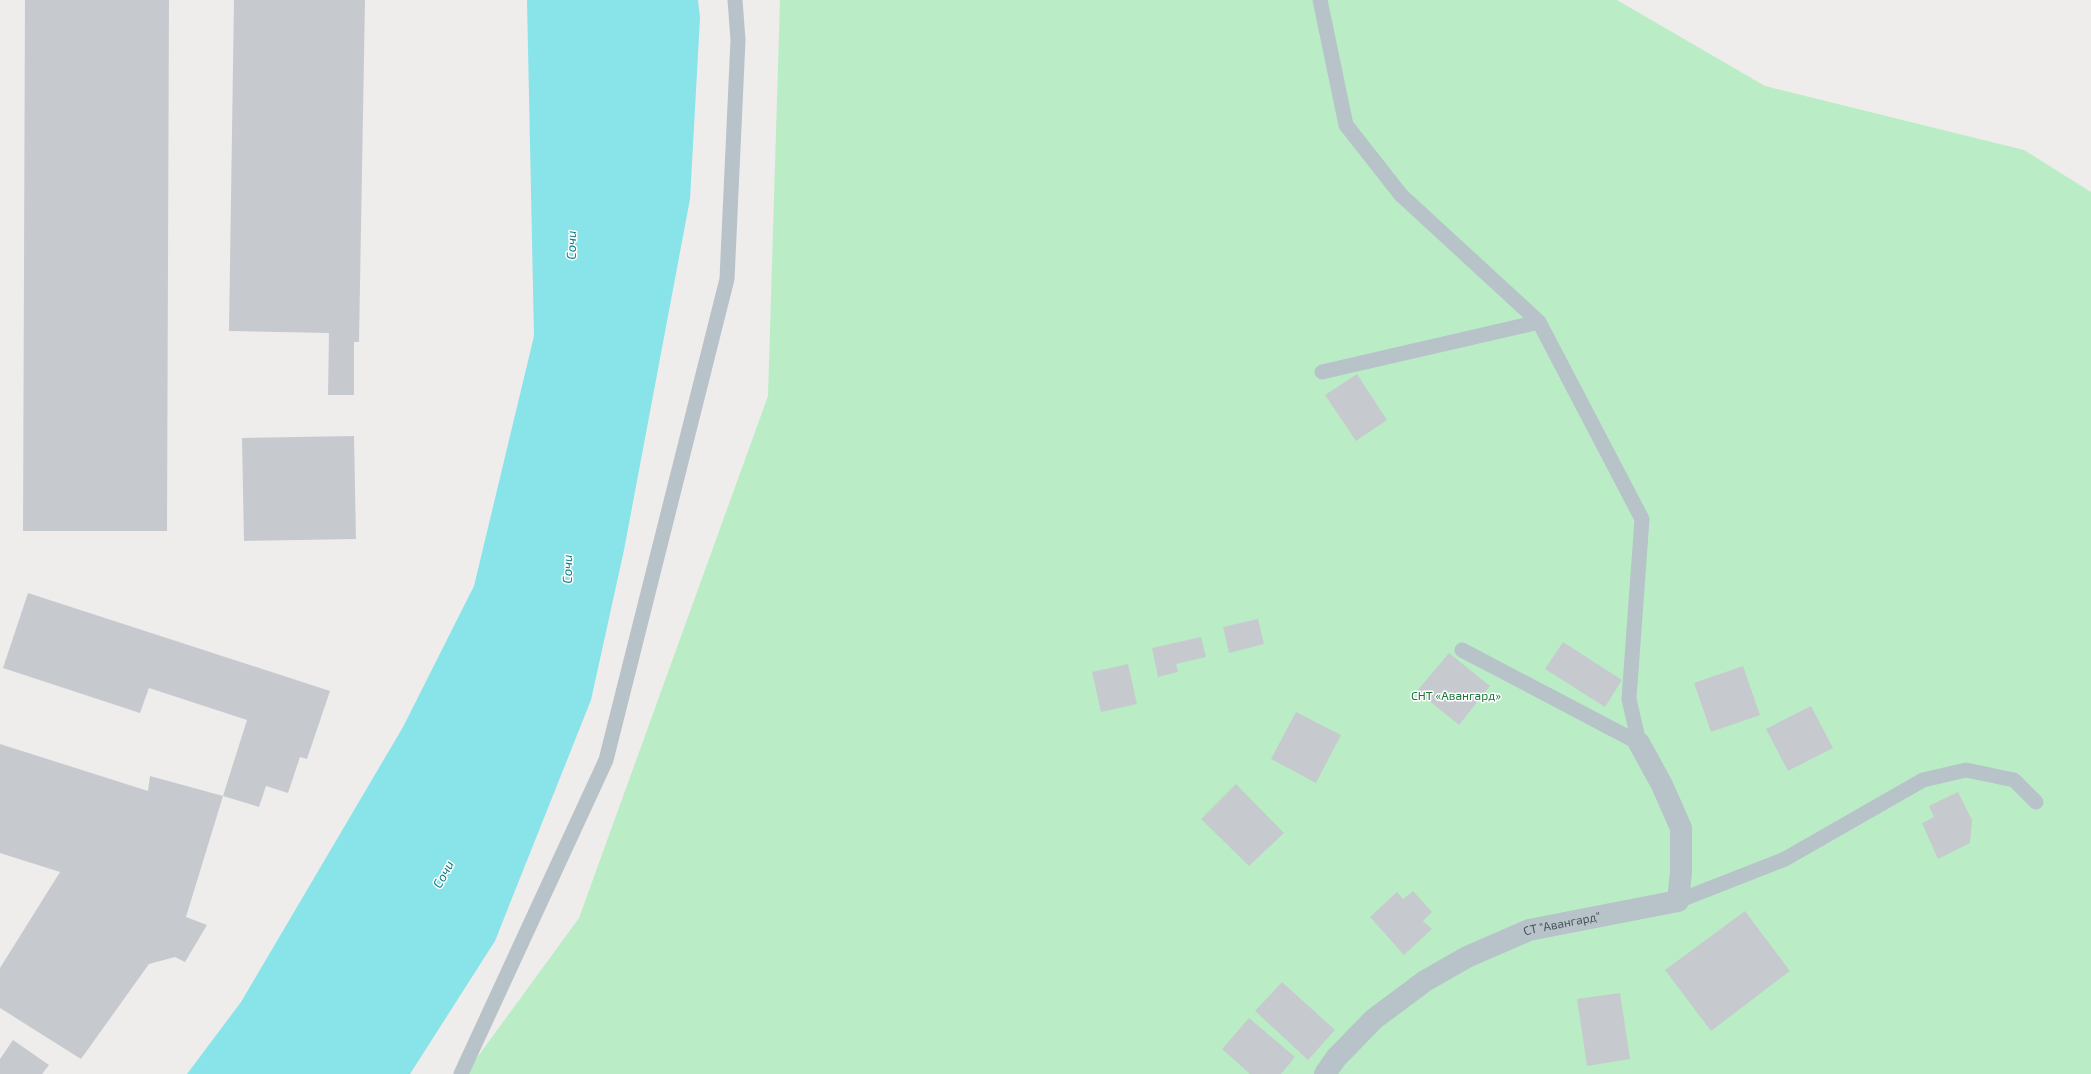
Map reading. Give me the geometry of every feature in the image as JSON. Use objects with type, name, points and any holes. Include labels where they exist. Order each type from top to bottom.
[{"type":"street","points":[[1639,743],[1662,785],[1681,828],[1681,872],[1678,901]]},
{"type":"street","name":"СТ \"Авангард\"","points":[[1325,1074],[1336,1058],[1374,1019],[1424,981],[1467,957],[1529,930],[1678,901]]},
{"type":"lane","points":[[461,1074],[608,752],[727,279],[738,40],[734,0]]},
{"type":"lane","points":[[1320,0],[1346,126],[1401,195],[1539,322],[1642,519],[1629,699],[1639,743]]},
{"type":"lane","points":[[1322,372],[1539,322]]},
{"type":"lane","points":[[1462,650],[1639,743]]},
{"type":"lane","points":[[1678,901],[1785,859],[1923,780],[1966,770],[2014,780],[2036,802]]},
{"type":"green space","name":"СНТ «Авангард»","points":[[780,0],[1617,0],[1765,86],[2024,150],[2091,192],[2091,1074],[465,1074],[579,918],[768,396]]},
{"type":"water","name":"Сочи","points":[[527,0],[698,0],[700,18],[690,199],[624,550],[591,700],[495,941],[410,1074],[187,1074],[241,1002],[403,727],[474,586],[534,336]]},
{"type":"building","points":[[25,0],[169,0],[167,531],[23,531]]},
{"type":"building","points":[[234,0],[365,0],[359,342],[354,342],[354,395],[328,395],[329,333],[229,331]]},
{"type":"building","points":[[1357,374],[1387,420],[1356,441],[1325,395]]},
{"type":"building","points":[[354,436],[356,539],[244,541],[242,438]]},
{"type":"building","points":[[28,593],[330,691],[307,759],[300,757],[288,793],[266,786],[259,807],[223,796],[247,720],[149,688],[140,713],[3,668]]},
{"type":"building","points":[[1258,619],[1264,644],[1229,653],[1223,627]]},
{"type":"building","points":[[1201,637],[1206,657],[1176,664],[1178,672],[1158,677],[1152,648]]},
{"type":"building","points":[[1563,642],[1622,680],[1605,707],[1545,669]]},
{"type":"building","points":[[1449,653],[1490,686],[1459,725],[1417,691]]},
{"type":"building","points":[[1128,664],[1137,704],[1101,712],[1092,672]]},
{"type":"building","points":[[1743,666],[1760,715],[1711,732],[1694,683]]},
{"type":"building","points":[[1811,706],[1833,748],[1788,771],[1766,729]]},
{"type":"building","points":[[1296,712],[1341,735],[1316,783],[1271,759]]},
{"type":"building","points":[[0,744],[148,791],[150,776],[223,796],[186,917],[207,925],[185,962],[175,957],[149,964],[81,1059],[0,1008],[0,968],[60,872],[0,853]]},
{"type":"building","points":[[1236,784],[1284,833],[1249,866],[1201,819]]},
{"type":"building","points":[[1958,792],[1972,820],[1970,843],[1938,859],[1922,823],[1934,817],[1929,806]]},
{"type":"building","points":[[1413,891],[1432,912],[1423,921],[1432,929],[1404,955],[1370,917],[1397,892],[1403,899]]},
{"type":"building","points":[[1745,911],[1790,971],[1711,1031],[1665,970]]},
{"type":"building","points":[[1282,982],[1335,1030],[1308,1060],[1255,1011]]},
{"type":"building","points":[[1620,993],[1630,1059],[1587,1066],[1577,999]]},
{"type":"building","points":[[1249,1018],[1295,1057],[1281,1074],[1250,1074],[1222,1049]]},
{"type":"building","points":[[13,1040],[49,1065],[42,1074],[0,1074],[0,1059]]}]
